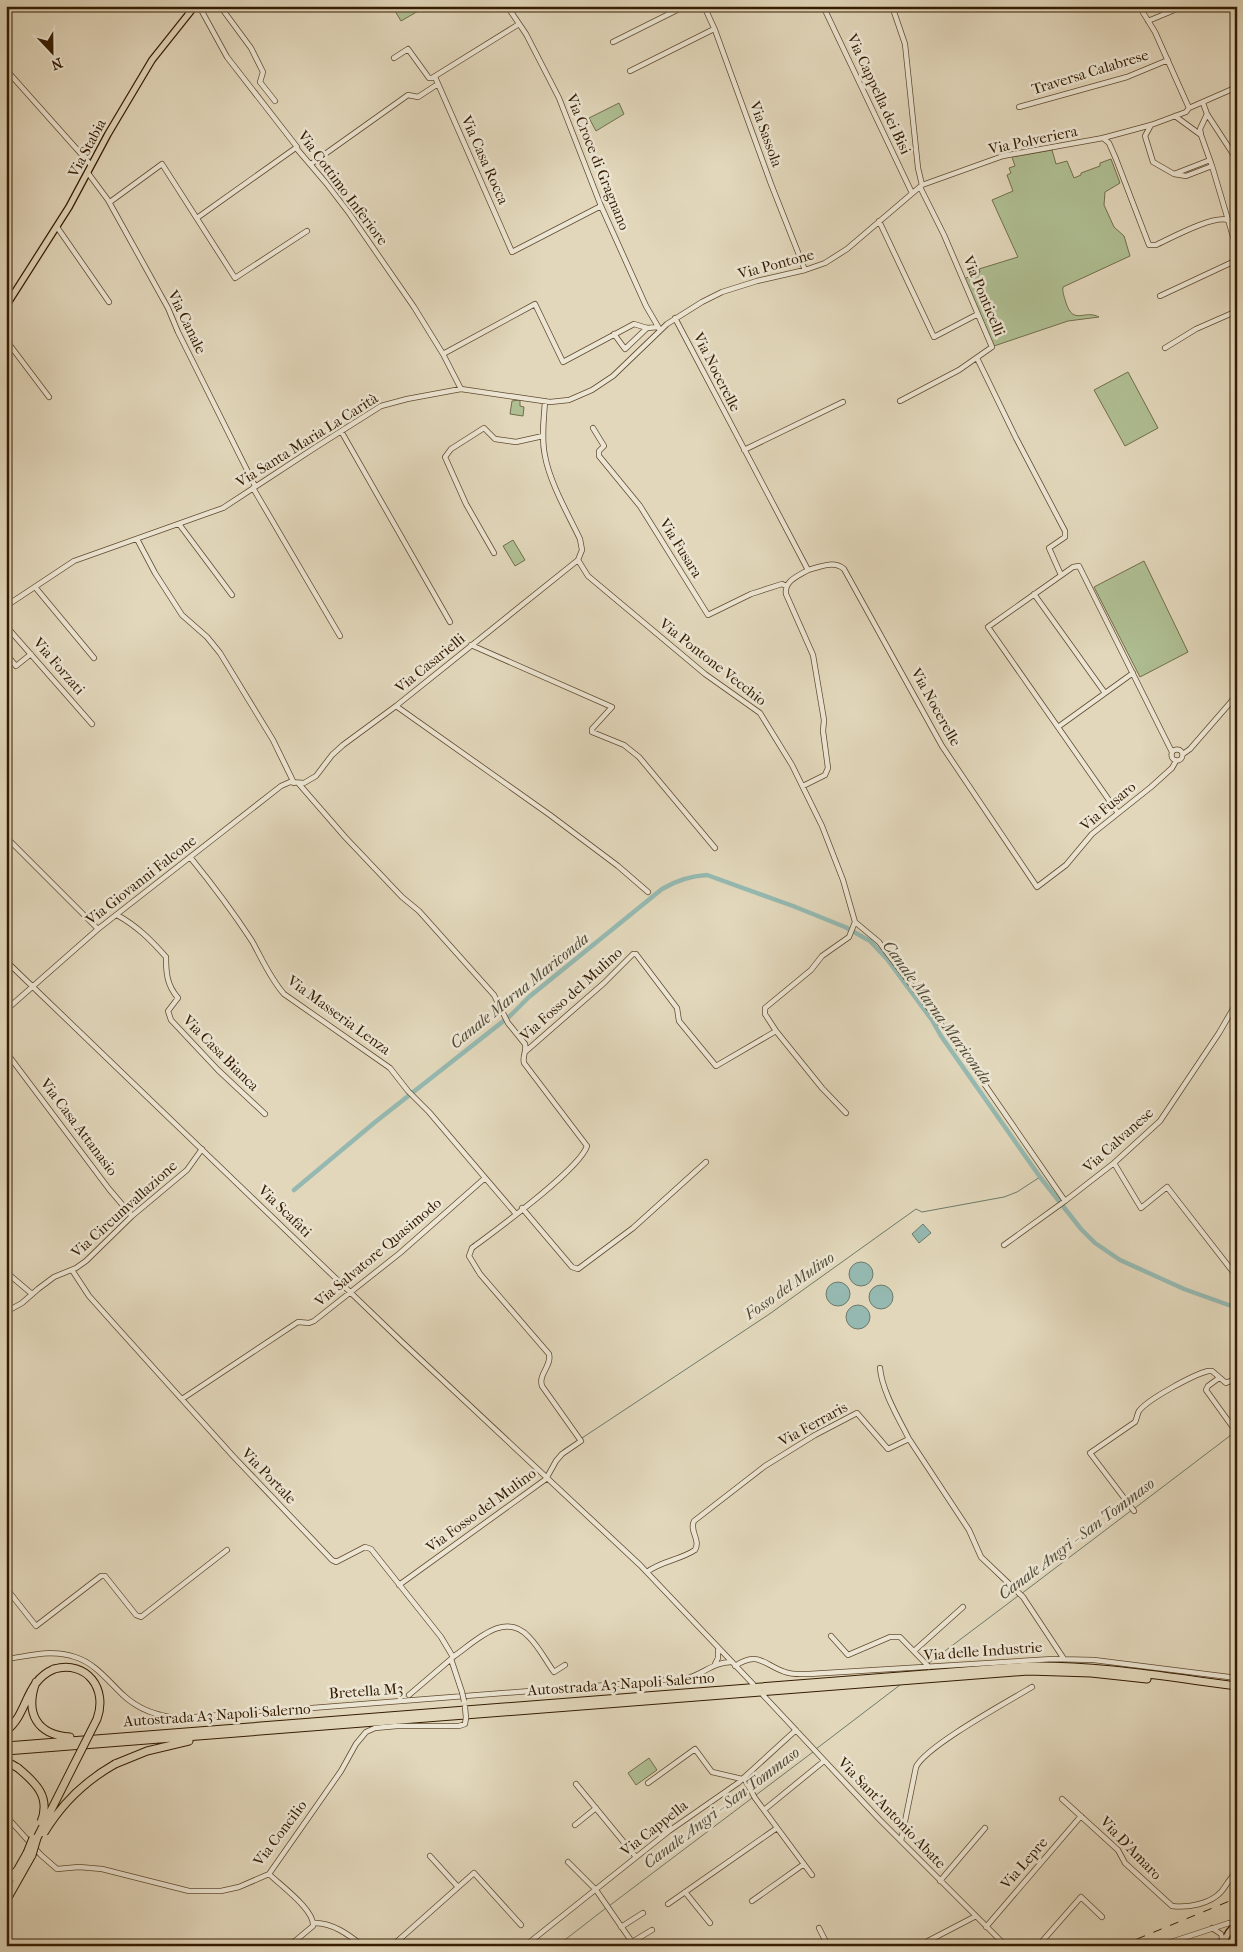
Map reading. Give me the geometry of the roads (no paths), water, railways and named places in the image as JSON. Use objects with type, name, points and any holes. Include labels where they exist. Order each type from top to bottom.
[{"type":"highway","name":"Autostrada A3 Napoli-Salerno","points":[[6,1746],[1028,1666],[1077,1666],[1109,1669],[1237,1686]]},
{"type":"highway","points":[[6,1731],[19,1716],[31,1688],[40,1677],[54,1669],[74,1668],[87,1675],[96,1685],[101,1705],[94,1724],[6,1901]]},
{"type":"highway","name":"Autostrada A3 Napoli-Salerno","points":[[6,1751],[1028,1671],[1108,1674],[1237,1691]]},
{"type":"highway","points":[[36,1682],[32,1695],[32,1712],[38,1723],[48,1732],[69,1737],[131,1736]]},
{"type":"highway","points":[[6,1884],[72,1795],[95,1776],[115,1764],[162,1746],[267,1730]]},
{"type":"highway","points":[[6,1761],[18,1768],[38,1786],[44,1800],[43,1818],[29,1854]]},
{"type":"main road","name":"Via Stabia","points":[[6,306],[57,227],[152,60],[195,6]]},
{"type":"main road","points":[[1222,1944],[1237,1923]]},
{"type":"street","name":"Via Cottimo Inferiore","points":[[199,6],[227,57],[297,149],[349,213],[414,307],[443,354],[461,389]]},
{"type":"street","points":[[220,6],[251,48],[262,72],[260,82],[275,101]]},
{"type":"street","name":"Via Croce di Gragnano","points":[[507,6],[526,34],[559,98],[601,206],[646,306],[659,328]]},
{"type":"street","points":[[613,42],[685,6]]},
{"type":"street","name":"Via Sassola","points":[[704,6],[805,270]]},
{"type":"street","name":"Via Cappella dei Bisi","points":[[823,6],[912,194]]},
{"type":"street","name":"Via Cappella dei Bisi","points":[[892,6],[905,44],[921,186]]},
{"type":"street","points":[[1139,6],[1168,60],[1189,108]]},
{"type":"street","points":[[1148,21],[1184,6]]},
{"type":"street","points":[[394,58],[408,49],[429,78],[435,77],[519,24]]},
{"type":"street","points":[[630,72],[714,29]]},
{"type":"street","name":"Traversa Calabrese","points":[[1019,107],[1126,77],[1168,60]]},
{"type":"street","points":[[6,74],[9,73],[91,166]]},
{"type":"street","name":"Via Casa Rocca","points":[[435,77],[512,252],[601,206]]},
{"type":"street","points":[[311,164],[408,95],[418,97],[438,84]]},
{"type":"street","points":[[1211,163],[1174,174],[1154,162],[1145,136],[1151,125],[1186,112],[1189,108],[1203,104],[1209,99],[1237,87]]},
{"type":"street","points":[[1203,104],[1207,114],[1234,151],[1237,160]]},
{"type":"street","points":[[1207,114],[1200,129],[1201,135],[1237,250]]},
{"type":"street","points":[[1175,116],[1201,135]]},
{"type":"street","name":"Via Polveriera","points":[[921,186],[955,172],[1014,153],[1103,138],[1151,125]]},
{"type":"street","points":[[1109,143],[1112,136]]},
{"type":"street","points":[[1103,138],[1109,143],[1149,245],[1156,245],[1208,223],[1222,219],[1228,220]]},
{"type":"street","points":[[197,218],[297,147]]},
{"type":"street","points":[[110,202],[162,164],[233,277],[236,278],[306,231]]},
{"type":"street","name":"Via Canale","points":[[88,174],[110,202],[168,308],[254,487],[340,636]]},
{"type":"street","name":"Via Pontone","points":[[675,318],[722,292],[757,280],[805,270],[825,263],[847,249],[921,186]]},
{"type":"street","name":"Via Ponticelli","points":[[900,401],[959,370],[992,347],[921,186]]},
{"type":"street","points":[[879,221],[934,337],[978,314]]},
{"type":"street","points":[[57,227],[109,302]]},
{"type":"street","points":[[1160,296],[1237,260]]},
{"type":"street","points":[[443,354],[535,304],[563,362],[634,324],[647,328],[659,328]]},
{"type":"street","points":[[1165,348],[1196,329],[1237,311]]},
{"type":"street","name":"Via Santa Maria La Carità","points":[[6,606],[74,561],[223,508],[375,409],[391,402],[461,389],[545,401],[569,400],[602,383],[633,358],[659,328],[675,318]]},
{"type":"street","name":"Via Nocerelle","points":[[675,318],[808,570]]},
{"type":"street","points":[[614,334],[625,349],[647,328]]},
{"type":"street","points":[[6,340],[49,396]]},
{"type":"street","points":[[976,358],[1065,531],[1065,537],[1049,548],[1061,575]]},
{"type":"street","points":[[545,401],[544,456],[550,476],[580,539],[582,550],[578,560]]},
{"type":"street","points":[[744,450],[844,402]]},
{"type":"street","name":"Via Fusara","points":[[593,428],[604,445],[599,451],[599,456],[640,506],[708,615],[751,594],[782,584],[786,586]]},
{"type":"street","points":[[494,553],[466,504],[445,457],[450,449],[482,429],[487,430],[495,439],[516,442],[543,436]]},
{"type":"street","points":[[341,431],[450,622]]},
{"type":"street","points":[[179,524],[232,595]]},
{"type":"street","points":[[137,539],[182,615],[207,637],[220,653],[273,740],[296,783],[402,897],[419,911],[494,994],[508,1023],[525,1044],[524,1053]]},
{"type":"street","name":"Via Casarielli","points":[[296,783],[310,780],[316,776],[338,750],[396,706],[578,560]]},
{"type":"street","name":"Via Pontone Vecchio","points":[[578,560],[588,576],[705,674],[760,713],[792,765],[822,826],[843,880],[855,924]]},
{"type":"street","name":"Via Nocerelle","points":[[786,586],[808,570],[832,564],[841,566],[844,569],[942,746],[1035,884]]},
{"type":"street","points":[[1118,812],[988,627],[1074,566],[1081,567],[1172,752],[1172,757],[1176,761]]},
{"type":"street","points":[[786,586],[786,594],[813,655],[824,720],[823,731],[828,768],[825,775],[803,786]]},
{"type":"street","points":[[36,587],[94,658]]},
{"type":"street","points":[[1034,594],[1105,693]]},
{"type":"street","name":"Via Forzati","points":[[6,626],[92,724]]},
{"type":"street","points":[[471,645],[612,707],[592,729],[592,732],[624,745],[639,757],[715,848]]},
{"type":"street","points":[[6,654],[16,666],[31,654]]},
{"type":"street","points":[[1058,726],[1133,673]]},
{"type":"street","name":"Via Fusaro","points":[[1035,884],[1037,887],[1039,886],[1066,865],[1092,834],[1172,768],[1176,761],[1181,760],[1183,754],[1190,749],[1237,695]]},
{"type":"street","points":[[396,706],[618,866],[648,892]]},
{"type":"street","points":[[1172,752],[1179,750],[1183,754]]},
{"type":"street","name":"Via Giovanni Falcone","points":[[6,1010],[98,930],[190,857],[281,786],[290,782],[296,783]]},
{"type":"street","points":[[6,837],[98,930]]},
{"type":"street","name":"Via Masseria Lenza","points":[[190,857],[244,930],[284,994],[390,1068],[516,1214]]},
{"type":"street","name":"Via Casa Bianca","points":[[117,915],[146,935],[166,957],[166,975],[170,988],[178,998],[168,1010],[171,1020],[218,1070],[265,1114]]},
{"type":"street","points":[[846,1113],[822,1088],[776,1031],[764,1008],[811,970],[822,956],[849,937],[855,924],[878,942],[916,991],[974,1068],[1065,1202]]},
{"type":"street","name":"Via Fosso del Mulino","points":[[399,1585],[546,1479],[556,1461],[580,1439],[542,1386],[540,1378],[549,1362],[549,1354],[480,1274],[469,1256],[472,1248],[569,1171],[587,1146],[524,1063],[524,1053],[604,983],[633,954],[636,954],[677,1008],[679,1020],[716,1066],[776,1031]]},
{"type":"street","name":"Via Scafati","points":[[6,961],[546,1479]]},
{"type":"street","name":"Via Calvanese","points":[[1004,1245],[1065,1202],[1114,1163],[1160,1121],[1219,1033],[1237,1002]]},
{"type":"street","name":"Via Casa Attanasio","points":[[6,1052],[109,1189],[132,1216]]},
{"type":"street","name":"Via Circumvallazione","points":[[6,1312],[22,1304],[54,1277],[86,1262],[132,1216],[187,1170],[202,1149]]},
{"type":"street","points":[[522,1208],[572,1267],[578,1269],[633,1228],[706,1162]]},
{"type":"street","points":[[1114,1163],[1141,1208],[1167,1188],[1237,1277]]},
{"type":"street","name":"Via Salvatore Quasimodo","points":[[182,1399],[298,1322],[309,1323],[314,1321],[352,1292],[485,1178]]},
{"type":"street","name":"Via Portale","points":[[72,1270],[95,1303],[233,1456],[332,1560],[336,1562],[367,1547],[441,1637],[452,1658]]},
{"type":"street","points":[[6,1272],[32,1294]]},
{"type":"street","points":[[880,1368],[896,1413],[909,1439],[969,1530],[981,1557],[1022,1597],[1064,1659]]},
{"type":"street","points":[[1133,1509],[1090,1452],[1135,1422],[1140,1410],[1177,1385],[1208,1371],[1212,1371],[1226,1383],[1237,1378]]},
{"type":"street","points":[[1219,1378],[1208,1386],[1206,1390],[1236,1431]]},
{"type":"street","name":"Via Ferraris","points":[[647,1572],[695,1550],[697,1543],[692,1525],[698,1516],[766,1466],[854,1413],[860,1414],[888,1449],[909,1439]]},
{"type":"street","points":[[546,1479],[647,1572],[753,1684]]},
{"type":"street","points":[[6,1588],[36,1626],[103,1575],[106,1576],[136,1615],[141,1617],[227,1550]]},
{"type":"street","points":[[914,1651],[963,1607]]},
{"type":"street","points":[[409,1695],[452,1658],[494,1628],[505,1626],[516,1628],[531,1638],[554,1672],[565,1665]]},
{"type":"street","points":[[831,1636],[848,1655],[894,1636],[900,1637],[929,1668]]},
{"type":"street","points":[[718,1648],[718,1662],[731,1662]]},
{"type":"street","name":"Bretella M3","points":[[6,1659],[51,1653],[77,1658],[100,1672],[122,1695],[138,1707],[155,1714],[182,1718],[684,1679],[699,1675],[725,1656]]},
{"type":"street","name":"Via Concilio","points":[[6,1816],[41,1855],[57,1869],[79,1867],[102,1869],[177,1889],[200,1892],[230,1889],[268,1874],[341,1771],[356,1744],[366,1732],[375,1728],[396,1726],[459,1726],[465,1724],[466,1718],[462,1692],[452,1658]]},
{"type":"street","name":"Via delle Industrie","points":[[735,1666],[751,1658],[761,1660],[783,1671],[801,1674],[1064,1659],[1094,1660],[1237,1678]]},
{"type":"street","points":[[901,1841],[916,1767],[920,1759],[957,1733],[1032,1687]]},
{"type":"street","name":"Via Sant'Antonio Abate","points":[[763,1695],[901,1841],[1006,1946]]},
{"type":"street","name":"Via Cappella","points":[[526,1945],[669,1831],[743,1779],[796,1730]]},
{"type":"street","points":[[648,1783],[695,1749],[712,1772],[743,1779],[812,1875]]},
{"type":"street","points":[[764,1810],[824,1761]]},
{"type":"street","points":[[576,1784],[636,1857]]},
{"type":"street","points":[[1062,1799],[1081,1816]]},
{"type":"street","points":[[574,1825],[596,1808]]},
{"type":"street","name":"Via D'Amaro","points":[[1081,1816],[1118,1850],[1125,1864],[1172,1906],[1187,1907],[1212,1900],[1237,1872]]},
{"type":"street","name":"Via Lepre","points":[[986,1927],[1081,1816]]},
{"type":"street","points":[[668,1904],[777,1828]]},
{"type":"street","points":[[940,1881],[985,1828]]},
{"type":"street","points":[[430,1856],[458,1887]]},
{"type":"street","points":[[568,1862],[596,1890],[632,1944],[652,1930]]},
{"type":"street","points":[[752,1901],[804,1864]]},
{"type":"street","points":[[392,1946],[474,1873],[521,1925]]},
{"type":"street","points":[[268,1874],[308,1912],[313,1923],[313,1926],[290,1946]]},
{"type":"street","points":[[685,1892],[710,1923]]},
{"type":"street","points":[[1038,1946],[1081,1897],[1102,1917]]},
{"type":"street","points":[[621,1927],[643,1913]]},
{"type":"street","points":[[928,1941],[976,1916]]},
{"type":"street","points":[[313,1923],[322,1923],[332,1927],[363,1946]]},
{"type":"street","points":[[1159,1946],[1212,1928],[1237,1923]]},
{"type":"street","points":[[819,1928],[828,1946]]},
{"type":"street","points":[[1212,1928],[1221,1934],[1222,1944]]},
{"type":"street","points":[[993,1933],[1000,1946]]},
{"type":"water","points":[[923,1224],[931,1233],[919,1243],[912,1234]]},
{"type":"water","points":[[861,1262],[870,1265],[873,1274],[870,1283],[861,1286],[852,1283],[849,1274],[852,1265]]},
{"type":"water","points":[[838,1282],[847,1285],[850,1294],[847,1303],[838,1306],[829,1303],[826,1294],[829,1285]]},
{"type":"water","points":[[881,1285],[890,1288],[893,1297],[890,1306],[881,1309],[872,1306],[869,1297],[872,1288]]},
{"type":"water","points":[[858,1305],[867,1308],[870,1317],[867,1326],[858,1329],[849,1326],[846,1317],[849,1308]]},
{"type":"waterway","name":"Canale Marna Mariconda","points":[[294,1190],[374,1123],[511,1015],[529,997],[662,889],[684,879],[707,875],[845,927],[870,941],[887,959],[932,1020],[941,1036],[1040,1177],[1081,1229],[1095,1243],[1120,1260],[1184,1289],[1237,1308]]},
{"type":"waterway","name":"Fosso del Mulino","points":[[582,1438],[768,1315],[916,1209],[922,1212],[1004,1197],[1017,1192],[1040,1177]]},
{"type":"waterway","name":"Canale Angri - San Tommaso","points":[[1135,1508],[1235,1432]]},
{"type":"waterway","name":"Fosso del Mulino","points":[[563,1450],[579,1440]]},
{"type":"waterway","name":"Canale Angri - San Tommaso","points":[[1021,1594],[1132,1510]]},
{"type":"waterway","name":"Canale Angri - San Tommaso","points":[[929,1663],[1018,1596]]},
{"type":"waterway","name":"Canale Angri - San Tommaso","points":[[816,1749],[900,1685]]},
{"type":"waterway","name":"Canale Angri - San Tommaso","points":[[609,1906],[813,1752]]},
{"type":"waterway","name":"Canale Angri - San Tommaso","points":[[557,1946],[606,1908]]},
{"type":"waterway","points":[[1216,1946],[1219,1940]]},
{"type":"railway","points":[[1120,1946],[1237,1898]]}]
